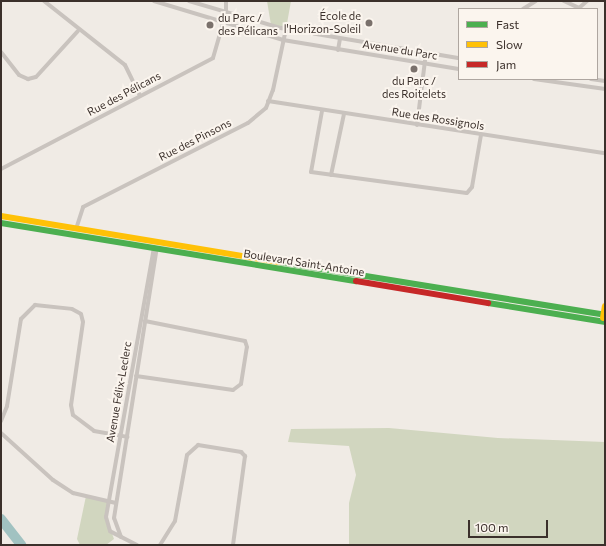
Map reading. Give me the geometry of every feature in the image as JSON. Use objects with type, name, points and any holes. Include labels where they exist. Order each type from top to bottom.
[{"type":"main road","name":"Boulevard Saint-Antoine","points":[[1,216],[76,228],[156,246],[604,322]]},
{"type":"main road","name":"Boulevard Saint-Antoine","points":[[1,223],[75,236],[156,246],[604,315]]},
{"type":"main road","points":[[604,322],[605,306]]},
{"type":"street","points":[[44,1],[78,31],[124,65],[140,96]]},
{"type":"street","name":"Avenue du Parc","points":[[154,1],[283,40],[338,50],[458,68]]},
{"type":"street","name":"Avenue du Parc","points":[[189,1],[226,13],[286,29],[458,58]]},
{"type":"street","name":"Rue des Pélicans","points":[[1,169],[213,58],[226,13],[226,1]]},
{"type":"street","points":[[525,8],[536,1]]},
{"type":"street","points":[[564,1],[579,8],[588,1]]},
{"type":"street","name":"Rue des Pinsons","points":[[75,236],[83,207],[248,123],[266,108],[286,29]]},
{"type":"street","points":[[1,52],[19,75],[28,79],[36,77],[78,31]]},
{"type":"street","points":[[338,50],[340,39]]},
{"type":"street","points":[[417,125],[426,53]]},
{"type":"street","points":[[540,80],[605,90]]},
{"type":"street","name":"Rue des Rossignols","points":[[268,101],[322,111],[605,153]]},
{"type":"street","points":[[322,111],[311,172],[467,193],[472,187],[481,135]]},
{"type":"street","points":[[331,175],[344,114]]},
{"type":"street","name":"Avenue Félix-Leclerc","points":[[137,545],[110,531],[106,517],[156,246]]},
{"type":"street","name":"Avenue Félix-Leclerc","points":[[121,537],[114,518],[138,376],[156,246]]},
{"type":"street","points":[[1,421],[8,406],[21,319],[34,305],[72,309],[81,314],[83,322],[71,405],[73,415],[94,431],[127,437]]},
{"type":"street","points":[[131,375],[233,390],[241,384],[247,347],[245,341],[239,338],[141,321]]},
{"type":"street","points":[[1,433],[53,480],[73,493],[116,503]]},
{"type":"street","points":[[160,545],[175,521],[187,455],[198,445],[241,452],[246,456],[233,545]]},
{"type":"green space","points":[[267,1],[291,1],[286,29],[271,25]]},
{"type":"green space","points":[[389,428],[498,438],[605,442],[605,545],[349,545],[349,503],[356,475],[349,446],[288,442],[291,429]]},
{"type":"green space","points":[[86,496],[109,501],[106,517],[114,539],[106,545],[80,545],[77,539]]},
{"type":"waterway","points":[[1,519],[21,545]]},
{"type":"traffic: fast","points":[[1,223],[356,281]]},
{"type":"traffic: fast","points":[[279,262],[605,315]]},
{"type":"traffic: fast","points":[[488,303],[605,322]]},
{"type":"traffic: slow","points":[[1,216],[279,262]]},
{"type":"traffic: slow","points":[[603,318],[605,306]]},
{"type":"traffic: jam","points":[[356,281],[488,303]]},
{"type":"place","name":"École de l'Horizon-Soleil","points":[[369,23]]},
{"type":"place","name":"du Parc / des Pélicans","points":[[210,25]]},
{"type":"place","name":"du Parc / des Roitelets","points":[[414,69]]}]
